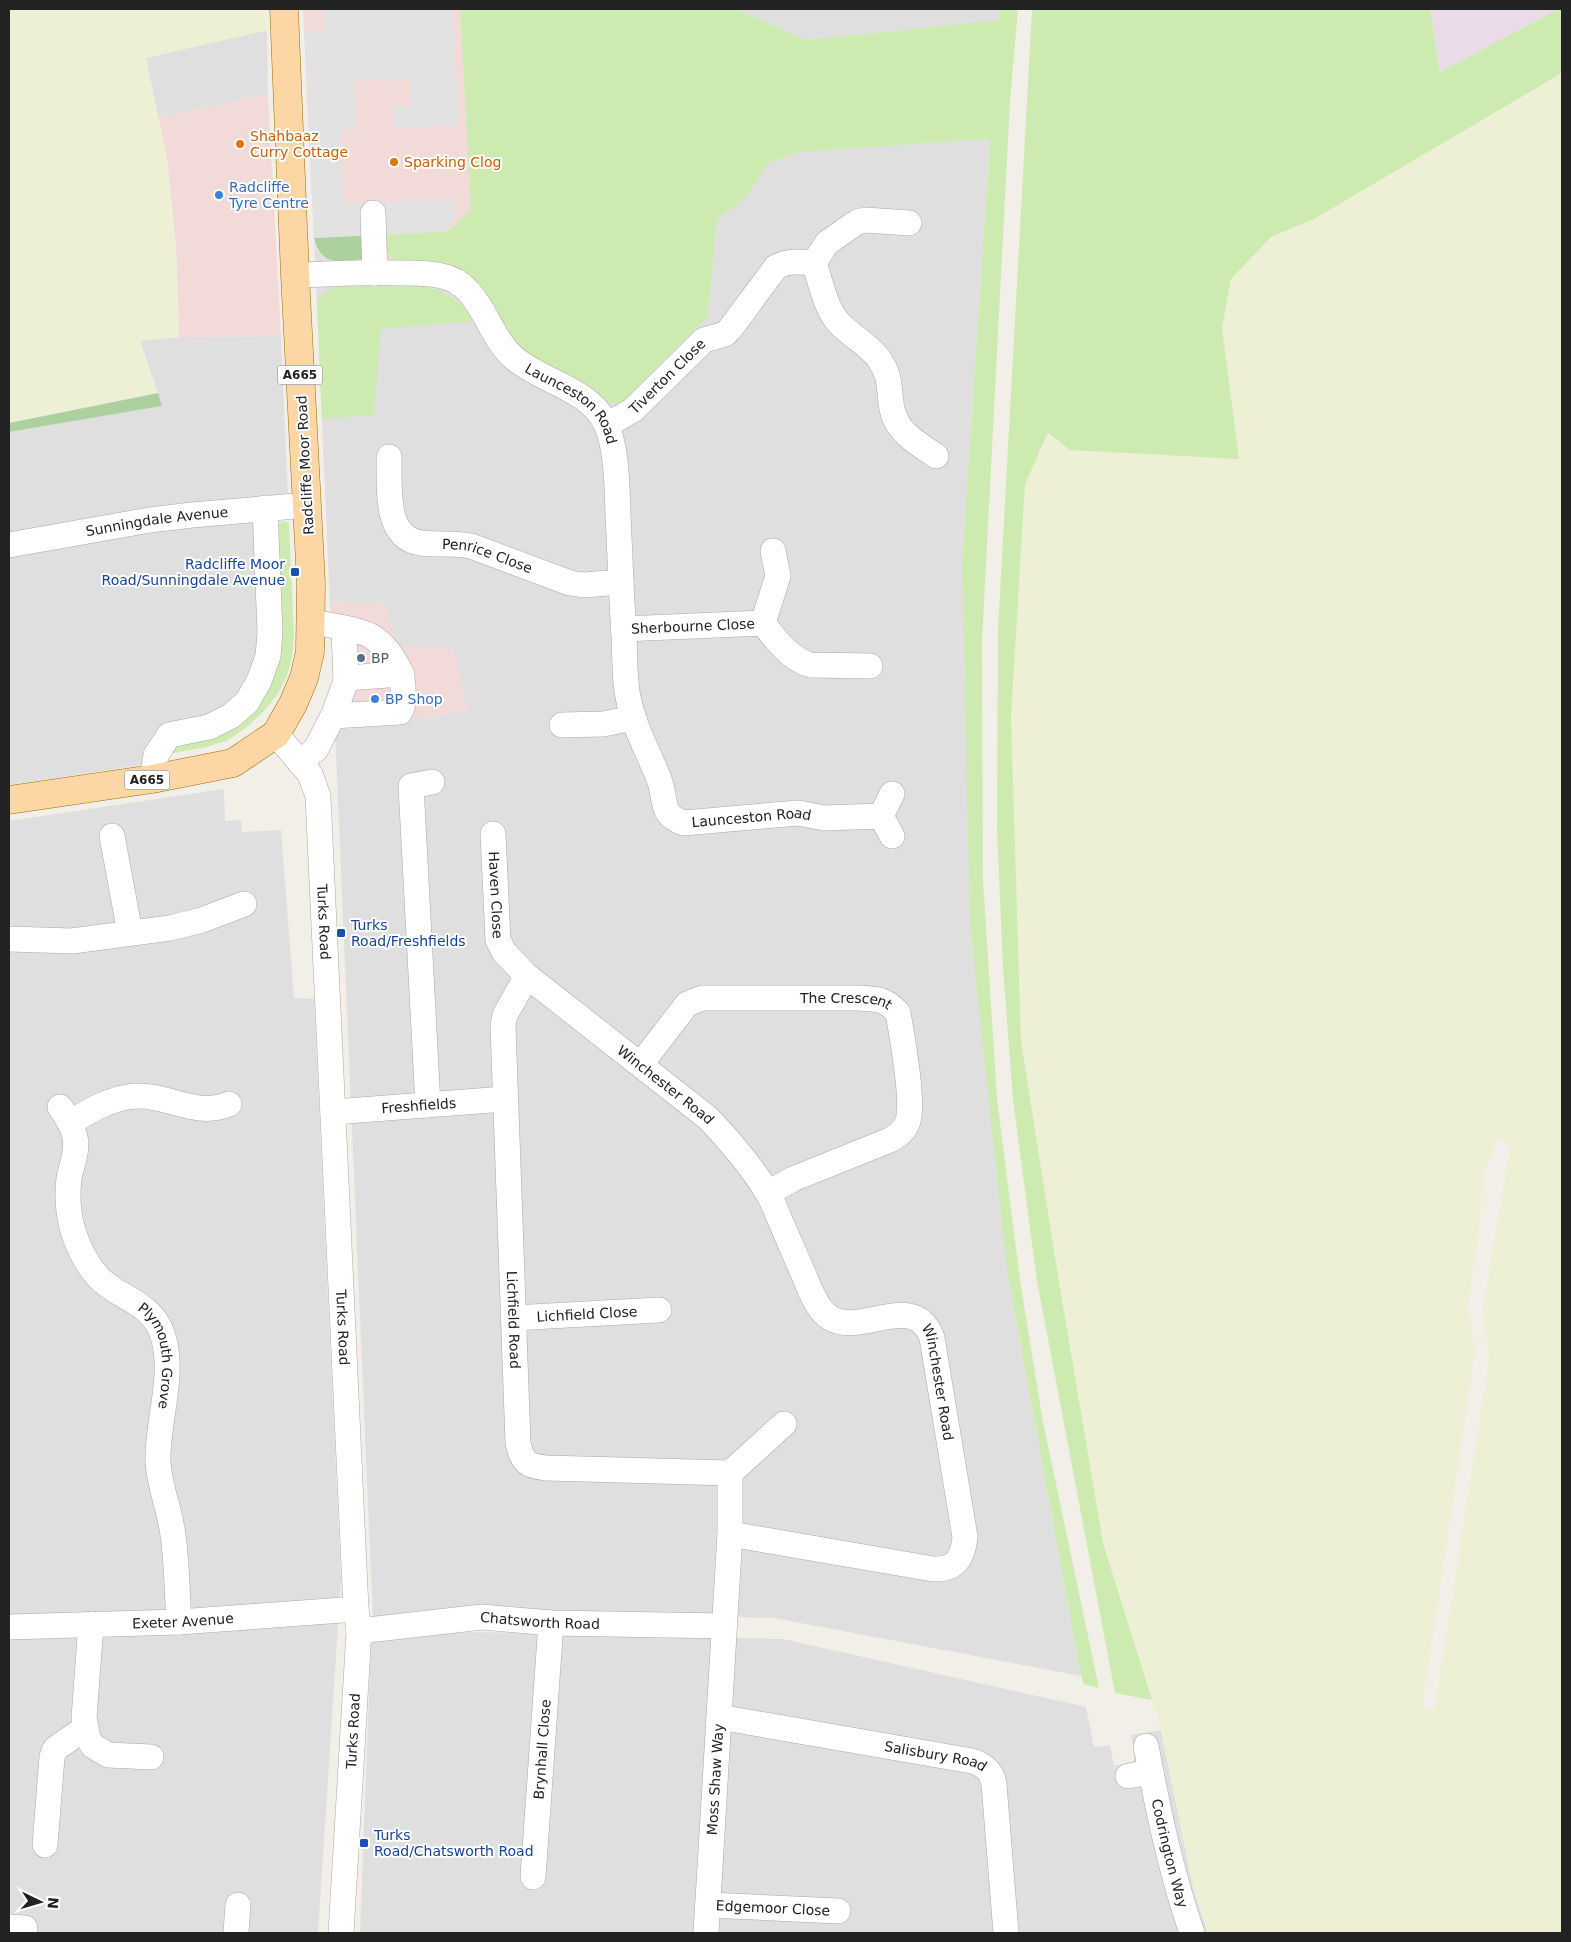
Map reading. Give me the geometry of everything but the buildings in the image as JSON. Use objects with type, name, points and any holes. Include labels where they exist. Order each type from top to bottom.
[{"type":"main road","name":"Radcliffe Moor Road","points":[[276,734],[293,704],[304,678],[310,652],[312,622],[284,9]]},
{"type":"main road","name":"A665","points":[[9,800],[152,779],[233,763],[276,734]]},
{"type":"street","points":[[373,213],[375,272]]},
{"type":"street","points":[[899,227],[865,220],[857,222],[827,244],[814,263],[831,311],[838,322],[878,358],[887,372],[892,408],[908,444],[936,456]]},
{"type":"street","name":"Tiverton Close","points":[[607,425],[632,410],[704,340],[724,334],[730,329],[776,267],[793,261],[814,263]]},
{"type":"street","name":"Launceston Road","points":[[295,275],[375,272],[423,273],[442,276],[456,281],[470,293],[482,308],[500,342],[511,356],[529,370],[579,394],[592,403],[599,412],[607,425],[617,480],[623,629],[628,698],[642,744],[662,787],[666,812],[676,821],[700,823],[798,813],[887,826],[892,794]]},
{"type":"street","name":"Penrice Close","points":[[389,457],[399,487],[391,515],[396,525],[409,540],[420,543],[471,546],[570,583],[584,585],[621,582]]},
{"type":"street","name":"Sunningdale Avenue","points":[[9,546],[150,520],[307,505]]},
{"type":"street","points":[[152,779],[156,755],[169,735],[209,727],[231,716],[247,702],[259,682],[268,656],[270,632],[264,508]]},
{"type":"street","name":"Sherbourne Close","points":[[763,623],[778,576],[770,547]]},
{"type":"street","points":[[300,763],[316,749],[333,716],[373,676],[390,654],[360,634],[312,622]]},
{"type":"street","name":"Sherbourne Close","points":[[623,629],[763,623]]},
{"type":"street","name":"Sherbourne Close","points":[[763,623],[793,657],[801,662],[810,665],[842,657],[870,666]]},
{"type":"street","points":[[333,716],[400,712],[404,707],[373,676],[360,634]]},
{"type":"street","points":[[560,724],[603,724],[634,718]]},
{"type":"street","name":"Turks Road","points":[[276,734],[310,774],[318,796],[357,1620],[341,1933]]},
{"type":"street","points":[[428,1105],[412,786],[432,782]]},
{"type":"street","name":"Haven Close","points":[[494,834],[498,940],[504,952],[527,976]]},
{"type":"street","points":[[112,836],[123,861],[130,933]]},
{"type":"street","points":[[9,938],[72,941],[170,928],[202,920],[223,920],[244,904]]},
{"type":"street","name":"Winchester Road","points":[[527,976],[708,1118],[726,1137],[768,1192],[811,1292],[820,1309],[829,1318],[851,1323],[899,1315],[910,1316],[920,1320],[928,1328],[932,1338],[965,1537],[962,1556],[955,1563],[941,1570],[933,1569],[730,1534]]},
{"type":"street","name":"Lichfield Road","points":[[527,976],[505,1015],[503,1026],[513,1318],[520,1455],[526,1463],[535,1467],[546,1468],[730,1473]]},
{"type":"street","name":"The Crescent","points":[[641,1064],[687,1004],[702,998],[857,998],[879,999],[890,1004],[898,1013],[910,1104],[907,1123],[902,1131],[890,1140],[793,1179],[768,1192]]},
{"type":"street","name":"Plymouth Grove","points":[[179,1622],[173,1534],[159,1481],[158,1459],[166,1368],[166,1352],[162,1333],[153,1317],[140,1304],[99,1277],[87,1262],[73,1232],[68,1198],[69,1179],[76,1152],[75,1137],[66,1114],[135,1096],[152,1097],[222,1114]]},
{"type":"street","name":"Freshfields","points":[[333,1112],[505,1099]]},
{"type":"street","name":"Lichfield Close","points":[[513,1318],[659,1308]]},
{"type":"street","points":[[730,1473],[784,1424]]},
{"type":"street","name":"Moss Shaw Way","points":[[706,1933],[730,1534],[730,1473]]},
{"type":"street","name":"Chatsworth Road","points":[[357,1620],[482,1617],[551,1623],[724,1626]]},
{"type":"street","name":"Exeter Avenue","points":[[9,1627],[179,1622],[357,1620]]},
{"type":"street","name":"Brynhall Close","points":[[531,1877],[551,1623]]},
{"type":"street","points":[[91,1624],[84,1718],[85,1728],[90,1740],[100,1751],[117,1756],[151,1758]]},
{"type":"street","name":"Salisbury Road","points":[[718,1717],[972,1761],[987,1769],[993,1776],[994,1784],[1006,1933]]},
{"type":"street","points":[[45,1845],[54,1749],[85,1728]]},
{"type":"street","name":"Codrington Way","points":[[1146,1746],[1140,1774],[1166,1846],[1178,1893],[1192,1933]]},
{"type":"street","points":[[236,1933],[238,1905]]},
{"type":"street","name":"Edgemoor Close","points":[[708,1905],[838,1911]]},
{"type":"shaded area","points":[[303,9],[460,9],[471,210],[448,231],[384,234],[386,251],[394,260],[365,259],[365,235],[314,238]]},
{"type":"shaded area","points":[[323,9],[452,9],[459,125],[393,127],[392,107],[411,106],[410,80],[354,81],[357,129],[340,130],[343,204],[456,199],[456,216],[441,232],[314,238],[304,31],[324,30]]},
{"type":"shaded area","points":[[735,9],[999,9],[998,20],[807,40]]},
{"type":"shaded area","points":[[1430,9],[1558,9],[1440,72]]},
{"type":"shaded area","points":[[267,30],[268,94],[158,117],[146,58]]},
{"type":"shaded area","points":[[268,94],[281,336],[179,337],[176,248],[167,160],[158,117]]},
{"type":"shaded area","points":[[990,139],[962,561],[1007,1270],[1081,1676],[774,1618],[554,1612],[373,1621],[335,731],[468,711],[397,645],[385,603],[330,604],[314,240],[316,249],[322,256],[432,263],[468,273],[544,366],[583,382],[603,399],[708,316],[717,220],[746,197],[769,163],[799,152]]},
{"type":"shaded area","points":[[281,336],[288,497],[263,500],[262,659],[237,704],[142,765],[9,785],[9,432],[162,406],[140,340],[179,337]]},
{"type":"shaded area","points":[[385,603],[397,645],[453,649],[468,711],[335,731],[330,604]]},
{"type":"shaded area","points":[[224,789],[225,821],[241,820],[242,832],[281,830],[294,998],[314,999],[341,1579],[318,1933],[9,1933],[9,821]]},
{"type":"shaded area","points":[[445,1632],[783,1639],[1086,1707],[1094,1747],[1110,1745],[1114,1766],[1133,1762],[1135,1755],[1131,1735],[1161,1730],[1194,1891],[1209,1933],[360,1933],[371,1642]]},
{"type":"green space","points":[[9,9],[266,9],[267,30],[146,58],[167,160],[176,248],[179,337],[140,341],[158,393],[9,423]]},
{"type":"green space","points":[[460,9],[735,9],[807,40],[998,20],[999,9],[1018,9],[1010,102],[982,641],[983,880],[997,1099],[1020,1280],[1043,1422],[1099,1688],[1084,1684],[1081,1676],[1007,1270],[970,925],[962,561],[990,139],[799,152],[769,163],[746,197],[717,220],[708,316],[624,401],[613,404],[581,381],[544,366],[517,345],[505,330],[480,287],[468,274],[452,266],[442,264],[394,260],[386,251],[384,234],[448,231],[471,210]]},
{"type":"green space","points":[[1032,9],[1430,9],[1440,72],[1558,9],[1562,9],[1562,73],[1314,219],[1271,237],[1231,279],[1222,328],[1239,459],[1070,450],[1048,433],[1025,484],[1011,717],[1021,1041],[1103,1543],[1152,1700],[1115,1693],[1037,1281],[1013,1100],[1003,968],[997,830],[998,630]]},
{"type":"green space","points":[[1562,73],[1562,1933],[1208,1933],[1194,1891],[1161,1730],[1103,1543],[1021,1041],[1011,717],[1025,484],[1048,433],[1239,458],[1222,328],[1231,278],[1271,237],[1314,219]],"holes":[[[1499,1137],[1510,1147],[1483,1308],[1489,1360],[1435,1709],[1422,1708],[1475,1351],[1468,1306],[1481,1217],[1482,1177]]]},
{"type":"green space","points":[[365,235],[365,259],[340,261],[327,258],[321,254],[314,238]]},
{"type":"green space","points":[[413,285],[426,287],[454,298],[474,321],[381,329],[374,415],[322,419],[317,304],[328,291],[344,286]]},
{"type":"green space","points":[[158,393],[162,406],[9,432],[9,423]]},
{"type":"green space","points":[[284,521],[289,523],[294,636],[292,658],[287,676],[277,695],[246,728],[226,741],[169,754],[167,748],[252,705],[274,526]]},
{"type":"place","name":"Shahbaaz Curry Cottage","points":[[240,144]]},
{"type":"place","name":"Sparking Clog","points":[[394,162]]},
{"type":"place","name":"Radcliffe Tyre Centre","points":[[219,195]]},
{"type":"place","name":"Radcliffe Moor Road/Sunningdale Avenue","points":[[295,572]]},
{"type":"place","name":"BP","points":[[361,658]]},
{"type":"place","name":"BP Shop","points":[[375,699]]},
{"type":"place","name":"Turks Road/Freshfields","points":[[341,933]]},
{"type":"place","name":"Turks Road/Chatsworth Road","points":[[364,1843]]}]
